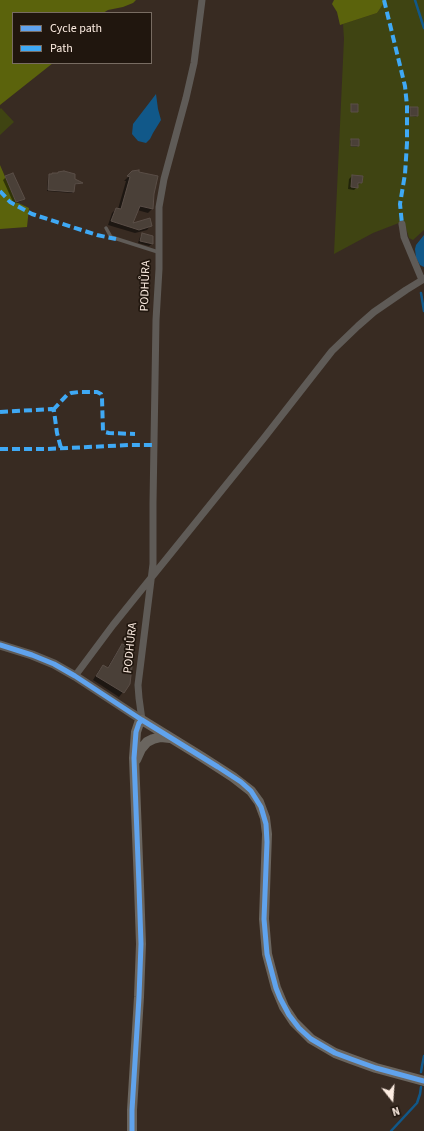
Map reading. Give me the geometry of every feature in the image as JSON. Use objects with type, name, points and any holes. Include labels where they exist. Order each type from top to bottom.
[{"type":"main road","points":[[132,1131],[141,950],[134,769],[135,736],[138,726],[142,720],[241,782],[255,797],[261,807],[265,818],[267,834],[264,919],[267,954],[273,980],[278,993],[284,1008],[294,1022],[311,1039],[334,1053],[370,1066],[424,1081]]},
{"type":"main road","points":[[134,769],[139,752],[147,742],[161,737],[172,739]]},
{"type":"street","name":"PODHŮRA","points":[[142,720],[138,684],[152,578],[159,212],[162,190],[194,63],[202,0]]},
{"type":"street","points":[[402,224],[404,237],[423,280]]},
{"type":"street","name":"PODHŮRA","points":[[75,676],[113,625],[332,352],[374,312],[423,280]]},
{"type":"street","points":[[0,645],[54,664],[142,720]]},
{"type":"lane","points":[[106,228],[111,237],[158,252]]},
{"type":"green space","points":[[0,0],[136,0],[133,3],[123,7],[105,12],[12,12],[12,64],[52,64],[0,105]]},
{"type":"green space","points":[[334,0],[386,0],[377,13],[340,25],[337,12],[332,4]]},
{"type":"green space","points":[[386,0],[424,0],[424,230],[413,240],[409,238],[404,221],[373,233],[334,254],[344,39],[343,24],[377,13]]},
{"type":"green space","points":[[1,108],[14,122],[0,135],[0,109]]},
{"type":"green space","points":[[0,165],[16,202],[29,208],[27,227],[0,229]]},
{"type":"water","points":[[156,94],[161,120],[146,143],[138,141],[132,134],[133,124]]},
{"type":"water","points":[[424,235],[424,267],[420,265],[416,258],[415,249],[416,245]]},
{"type":"building","points":[[351,104],[358,104],[358,112],[351,112]]},
{"type":"building","points":[[410,107],[418,107],[418,116],[410,116]]},
{"type":"building","points":[[351,139],[359,139],[359,146],[351,146]]},
{"type":"building","points":[[139,170],[139,172],[158,176],[154,194],[153,209],[140,206],[133,223],[150,218],[152,226],[139,230],[111,221],[116,208],[121,209],[130,177],[127,176],[132,171]]},
{"type":"building","points":[[64,171],[75,174],[75,179],[83,183],[75,184],[74,192],[48,190],[49,174]]},
{"type":"building","points":[[13,173],[25,199],[16,202],[5,176]]},
{"type":"building","points":[[352,175],[363,176],[362,183],[358,183],[358,188],[351,187]]},
{"type":"building","points":[[142,233],[153,236],[153,244],[140,241]]},
{"type":"building","points":[[122,644],[134,649],[130,684],[124,693],[96,676],[103,665],[108,668]]},
{"type":"waterway","name":"PODHŮRA","points":[[415,0],[424,28]]},
{"type":"waterway","name":"PODHŮRA","points":[[421,293],[424,311]]},
{"type":"waterway","name":"PODHŮRA","points":[[421,1072],[424,1056]]},
{"type":"waterway","name":"PODHŮRA","points":[[391,1131],[417,1103],[421,1087]]},
{"type":"marked path","points":[[384,0],[405,86],[407,106],[405,174],[400,204],[402,224]]},
{"type":"marked path","points":[[0,191],[10,202],[32,214],[97,235],[116,239]]},
{"type":"marked path","points":[[53,410],[67,395],[71,393],[97,392],[101,394],[102,398],[103,431],[109,433],[135,434]]},
{"type":"marked path","points":[[0,412],[52,409],[54,411],[61,448]]},
{"type":"marked path","points":[[0,449],[47,449],[154,445]]},
{"type":"cycle path","points":[[0,645],[54,664],[75,676],[241,782],[251,791],[261,807],[266,824],[267,842],[264,919],[267,954],[276,988],[289,1015],[299,1028],[311,1039],[335,1053],[376,1068],[424,1081]]},
{"type":"cycle path","points":[[132,1131],[141,944],[134,758],[136,732],[139,723],[142,720]]}]
